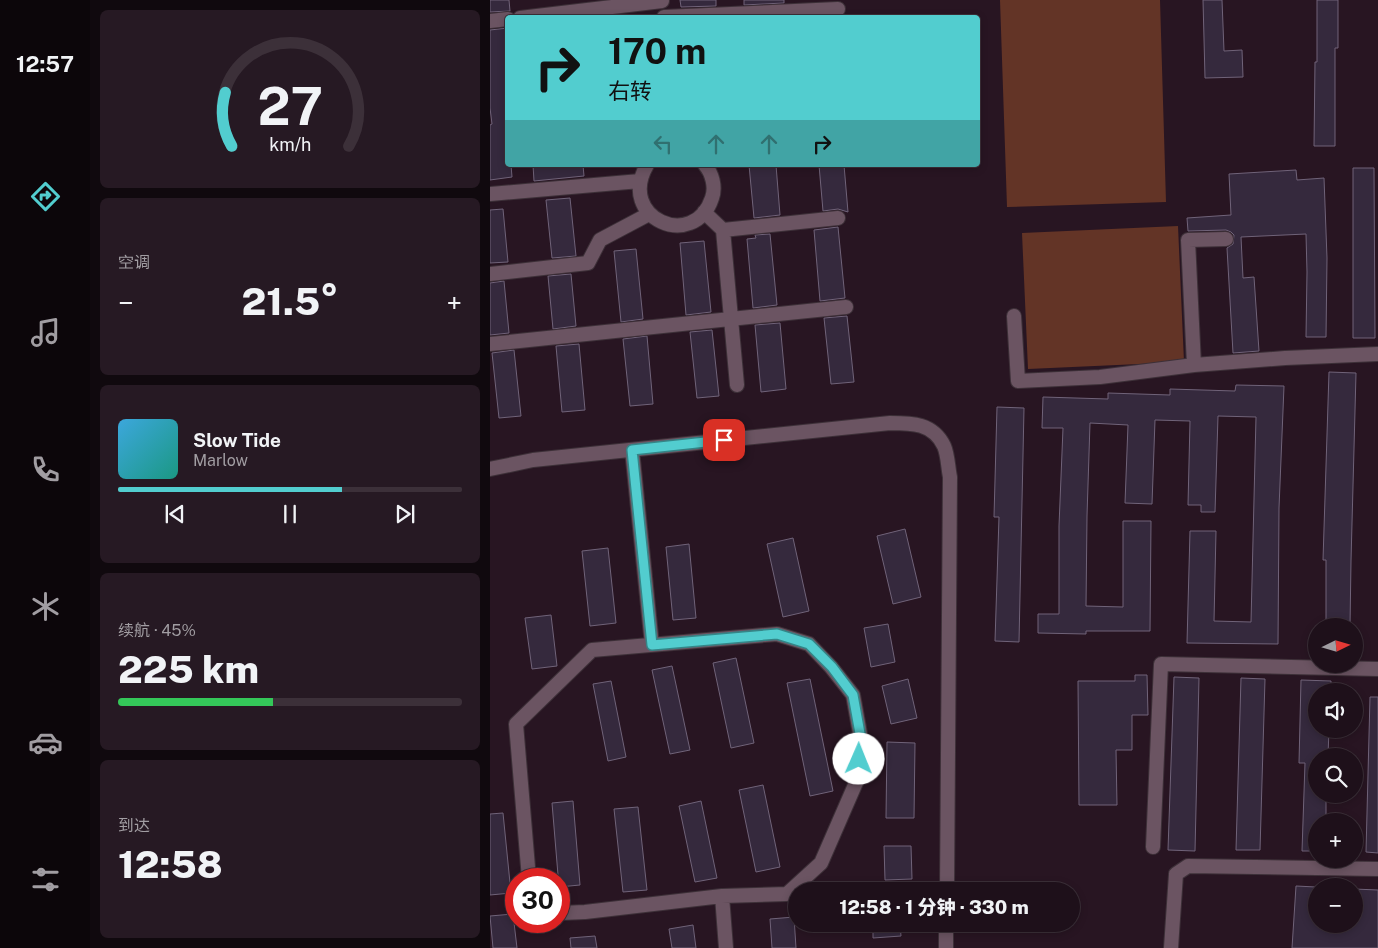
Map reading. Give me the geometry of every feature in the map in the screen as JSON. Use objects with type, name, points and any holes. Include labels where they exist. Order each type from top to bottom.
[{"type":"street","points":[[545,15],[662,1],[664,15]]},
{"type":"street","points":[[708,15],[838,9]]},
{"type":"street","points":[[490,21],[505,19]]},
{"type":"street","points":[[646,167],[640,181],[640,198],[649,214],[664,224],[677,226],[689,223],[700,217],[709,207],[713,194],[713,182],[707,167]]},
{"type":"street","points":[[490,194],[640,181]]},
{"type":"street","points":[[704,212],[723,230],[737,385]]},
{"type":"street","points":[[490,274],[588,264],[600,240],[649,214]]},
{"type":"street","points":[[723,230],[838,218]]},
{"type":"street","points":[[1194,365],[1188,240],[1226,239]]},
{"type":"street","points":[[490,344],[846,307]]},
{"type":"street","points":[[1014,316],[1018,381],[1100,377],[1194,365],[1286,358],[1378,354]]},
{"type":"street","points":[[490,469],[533,460],[890,423],[920,425],[932,431],[944,446],[950,477],[947,882]]},
{"type":"street","points":[[632,450],[652,645]]},
{"type":"street","points":[[528,868],[516,724],[592,650],[777,634],[809,644],[832,667],[853,695],[861,739],[858,778],[821,863],[787,894],[722,896],[570,913]]},
{"type":"street","points":[[1153,848],[1161,664],[1378,669]]},
{"type":"street","points":[[1171,948],[1176,874],[1188,866],[1378,869]]},
{"type":"street","points":[[722,896],[726,948]]},
{"type":"street","points":[[946,932],[946,948]]},
{"type":"shaded area","points":[[1000,0],[1160,0],[1166,202],[1007,207]]},
{"type":"shaded area","points":[[1178,226],[1184,362],[1028,369],[1022,233]]},
{"type":"building","points":[[490,0],[509,0],[510,11],[490,12]]},
{"type":"building","points":[[680,0],[716,0],[716,6],[681,7]]},
{"type":"building","points":[[744,0],[784,0],[784,3],[744,5]]},
{"type":"building","points":[[1203,0],[1222,0],[1224,51],[1242,50],[1243,77],[1205,78]]},
{"type":"building","points":[[1317,0],[1338,0],[1338,48],[1335,48],[1335,146],[1314,146]]},
{"type":"building","points":[[505,28],[505,167],[511,167],[512,177],[490,180],[490,125],[492,124],[490,108],[490,30]]},
{"type":"building","points":[[533,167],[583,167],[584,176],[534,181]]},
{"type":"building","points":[[749,167],[776,167],[780,215],[754,218]]},
{"type":"building","points":[[819,167],[844,167],[848,212],[838,209],[823,211]]},
{"type":"building","points":[[1353,168],[1374,168],[1375,338],[1353,338]]},
{"type":"building","points":[[1296,170],[1297,180],[1324,178],[1327,258],[1326,337],[1306,337],[1306,234],[1241,237],[1243,278],[1254,277],[1259,351],[1233,353],[1227,248],[1233,244],[1234,235],[1226,230],[1188,231],[1187,218],[1231,215],[1229,174]]},
{"type":"building","points":[[570,198],[576,256],[552,258],[546,200]]},
{"type":"building","points":[[503,209],[508,262],[490,263],[490,210]]},
{"type":"building","points":[[838,227],[845,298],[820,301],[814,230]]},
{"type":"building","points":[[770,234],[777,305],[753,308],[747,239],[756,238],[755,235]]},
{"type":"building","points":[[704,241],[711,312],[686,315],[680,243]]},
{"type":"building","points":[[636,249],[643,319],[621,322],[614,251]]},
{"type":"building","points":[[571,274],[576,326],[553,329],[548,276]]},
{"type":"building","points":[[504,281],[509,333],[490,335],[490,283]]},
{"type":"building","points":[[847,316],[854,382],[831,384],[824,318]]},
{"type":"building","points":[[780,323],[786,389],[761,392],[755,325]]},
{"type":"building","points":[[712,330],[719,396],[697,398],[690,332]]},
{"type":"building","points":[[647,336],[653,404],[630,406],[623,339]]},
{"type":"building","points":[[579,344],[585,410],[562,412],[556,346]]},
{"type":"building","points":[[514,350],[521,416],[499,418],[492,353]]},
{"type":"building","points":[[1329,372],[1356,373],[1350,618],[1326,618],[1326,560],[1323,560]]},
{"type":"building","points":[[1236,385],[1284,386],[1279,508],[1278,644],[1187,643],[1190,531],[1216,531],[1214,621],[1251,622],[1256,417],[1218,416],[1215,512],[1201,512],[1201,505],[1188,505],[1190,421],[1155,420],[1152,504],[1125,503],[1128,425],[1090,423],[1086,606],[1123,607],[1123,521],[1151,521],[1150,631],[1086,631],[1086,634],[1038,633],[1038,614],[1059,614],[1059,526],[1063,428],[1042,428],[1043,397],[1108,399],[1108,393],[1170,395],[1170,389],[1235,391]]},
{"type":"building","points":[[997,407],[1024,408],[1019,642],[995,641],[999,517],[994,517]]},
{"type":"building","points":[[905,529],[921,597],[893,604],[877,536]]},
{"type":"building","points":[[793,538],[809,611],[783,617],[767,544]]},
{"type":"building","points":[[689,544],[696,618],[673,620],[666,547]]},
{"type":"building","points":[[608,548],[616,623],[590,626],[582,551]]},
{"type":"building","points":[[551,615],[557,666],[532,669],[525,618]]},
{"type":"building","points":[[888,624],[895,662],[871,667],[864,628]]},
{"type":"building","points":[[736,658],[754,743],[731,748],[713,663]]},
{"type":"building","points":[[672,666],[690,750],[670,754],[652,670]]},
{"type":"building","points":[[1135,675],[1147,675],[1148,715],[1132,715],[1132,750],[1116,750],[1117,805],[1079,805],[1078,681],[1135,681]]},
{"type":"building","points":[[1174,677],[1199,678],[1195,851],[1168,850]]},
{"type":"building","points":[[1241,678],[1265,679],[1260,850],[1236,850]]},
{"type":"building","points":[[810,679],[833,791],[810,796],[787,683]]},
{"type":"building","points":[[908,679],[917,718],[891,724],[882,686]]},
{"type":"building","points":[[1301,680],[1331,681],[1331,683],[1308,683],[1308,738],[1329,738],[1328,748],[1308,748],[1308,803],[1326,803],[1326,813],[1308,813],[1308,851],[1302,851],[1305,763],[1299,763]]},
{"type":"building","points":[[611,681],[626,757],[608,761],[593,684]]},
{"type":"building","points":[[1370,697],[1378,697],[1378,853],[1366,852]]},
{"type":"building","points":[[887,742],[915,743],[914,818],[886,818]]},
{"type":"building","points":[[763,785],[780,867],[756,872],[739,790]]},
{"type":"building","points":[[573,801],[580,885],[570,886],[570,868],[557,868],[552,803]]},
{"type":"building","points":[[701,801],[717,878],[695,882],[679,806]]},
{"type":"building","points":[[638,807],[647,890],[623,892],[614,809]]},
{"type":"building","points":[[503,813],[508,868],[505,868],[505,894],[490,895],[490,814]]},
{"type":"building","points":[[884,846],[911,846],[912,879],[885,880]]},
{"type":"building","points":[[1296,886],[1308,887],[1308,933],[1363,933],[1363,889],[1378,890],[1378,948],[1292,948]]},
{"type":"building","points":[[505,915],[505,933],[515,933],[517,948],[493,948],[490,916]]},
{"type":"building","points":[[788,918],[788,932],[795,932],[796,948],[772,948],[770,919]]},
{"type":"building","points":[[693,925],[696,948],[672,948],[669,929]]},
{"type":"building","points":[[873,932],[901,932],[901,936],[873,938]]},
{"type":"building","points":[[595,936],[597,948],[571,948],[570,938]]},
{"type":"route","points":[[724,440],[632,450],[652,645],[777,634],[809,644],[832,667],[853,695],[861,739],[859,759]]}]
